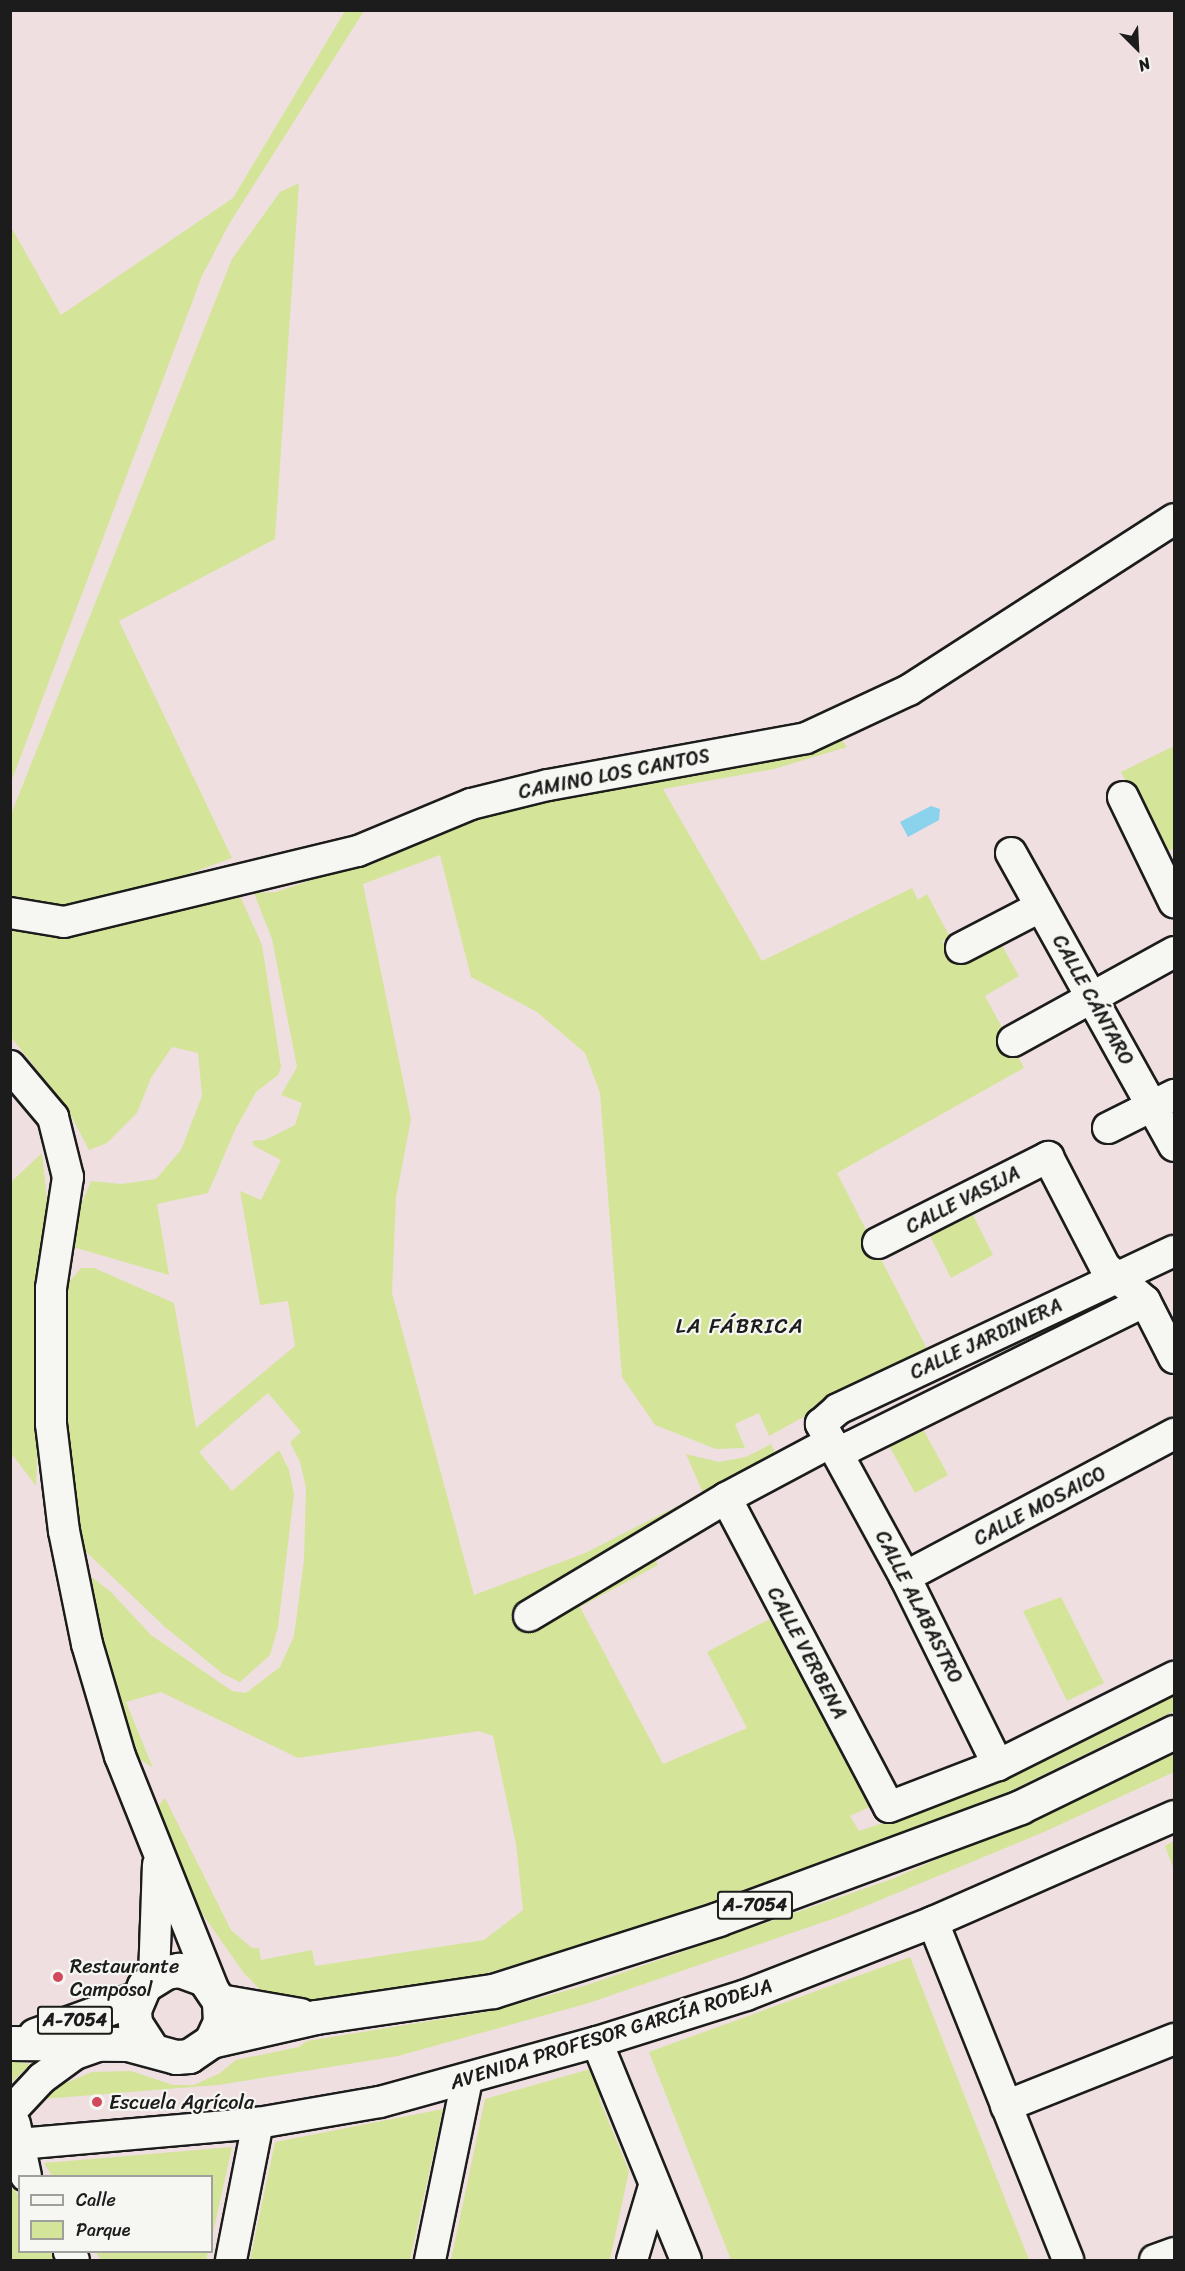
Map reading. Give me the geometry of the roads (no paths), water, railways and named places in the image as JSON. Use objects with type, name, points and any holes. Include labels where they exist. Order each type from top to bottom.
[{"type":"main road","name":"A-7054","points":[[211,2041],[316,2017],[493,1990],[718,1919],[1020,1806],[1174,1732]]},
{"type":"main road","points":[[179,1970],[198,1976],[216,1995],[220,2022],[211,2041],[201,2050],[182,2056],[162,2054],[151,2048],[135,2023],[145,1988],[179,1970]]},
{"type":"main road","name":"A-7054","points":[[12,2043],[145,1988]]},
{"type":"main road","name":"A-7054","points":[[216,1995],[316,2017]]},
{"type":"main road","name":"A-7054","points":[[12,2043],[105,2043],[151,2048]]},
{"type":"street","name":"CAMINO LOS CANTOS","points":[[10,913],[64,922],[358,851],[400,831],[482,801],[548,785],[806,738],[909,690],[1174,519]]},
{"type":"street","points":[[1123,796],[1174,902]]},
{"type":"street","name":"CALLE CÁNTARO","points":[[1011,853],[1092,998],[1163,1101],[1174,1146]]},
{"type":"street","points":[[960,948],[1040,907]]},
{"type":"street","points":[[1012,1041],[1174,952]]},
{"type":"street","points":[[10,1066],[53,1117],[68,1177],[51,1288],[51,1424],[64,1531],[87,1644],[120,1756],[158,1856],[216,1995]]},
{"type":"street","points":[[1108,1128],[1163,1101]]},
{"type":"street","name":"CALLE VASIJA","points":[[878,1243],[1048,1157],[1106,1267],[1120,1276]]},
{"type":"street","name":"CALLE JARDINERA","points":[[834,1447],[821,1424],[838,1409],[1174,1251]]},
{"type":"street","points":[[1120,1276],[1145,1301],[1174,1358]]},
{"type":"street","name":"CALLE JARDINERA","points":[[529,1616],[726,1498],[1145,1301]]},
{"type":"street","name":"CALLE MOSAICO","points":[[905,1577],[1174,1434]]},
{"type":"street","name":"CALLE ALABASTRO","points":[[834,1447],[905,1577],[998,1765]]},
{"type":"street","name":"CALLE VERBENA","points":[[726,1498],[889,1807],[998,1765]]},
{"type":"street","points":[[998,1765],[1174,1677]]},
{"type":"street","name":"AVENIDA PROFESOR GARCÍA RODEJA","points":[[15,2144],[258,2123],[380,2102],[467,2079],[597,2042],[746,1995],[933,1922],[1174,1816]]},
{"type":"street","points":[[145,1988],[158,1856]]},
{"type":"street","points":[[933,1922],[1068,2260]]},
{"type":"street","points":[[1006,2106],[1174,2039]]},
{"type":"street","points":[[597,2042],[686,2260]]},
{"type":"street","points":[[26,2175],[15,2144],[12,2108],[42,2078],[75,2054],[105,2043]]},
{"type":"street","points":[[430,2260],[467,2079]]},
{"type":"street","points":[[231,2260],[258,2123]]},
{"type":"street","points":[[632,2260],[654,2186]]},
{"type":"street","points":[[1155,2260],[1174,2253]]},
{"type":"water","points":[[931,806],[940,809],[939,820],[908,837],[900,822]]},
{"type":"place","name":"Restaurante Camposol","points":[[58,1977]]},
{"type":"place","name":"Escuela Agrícola","points":[[97,2102]]},
{"type":"district","name":"LA FÁBRICA","points":[[740,1326]]}]
